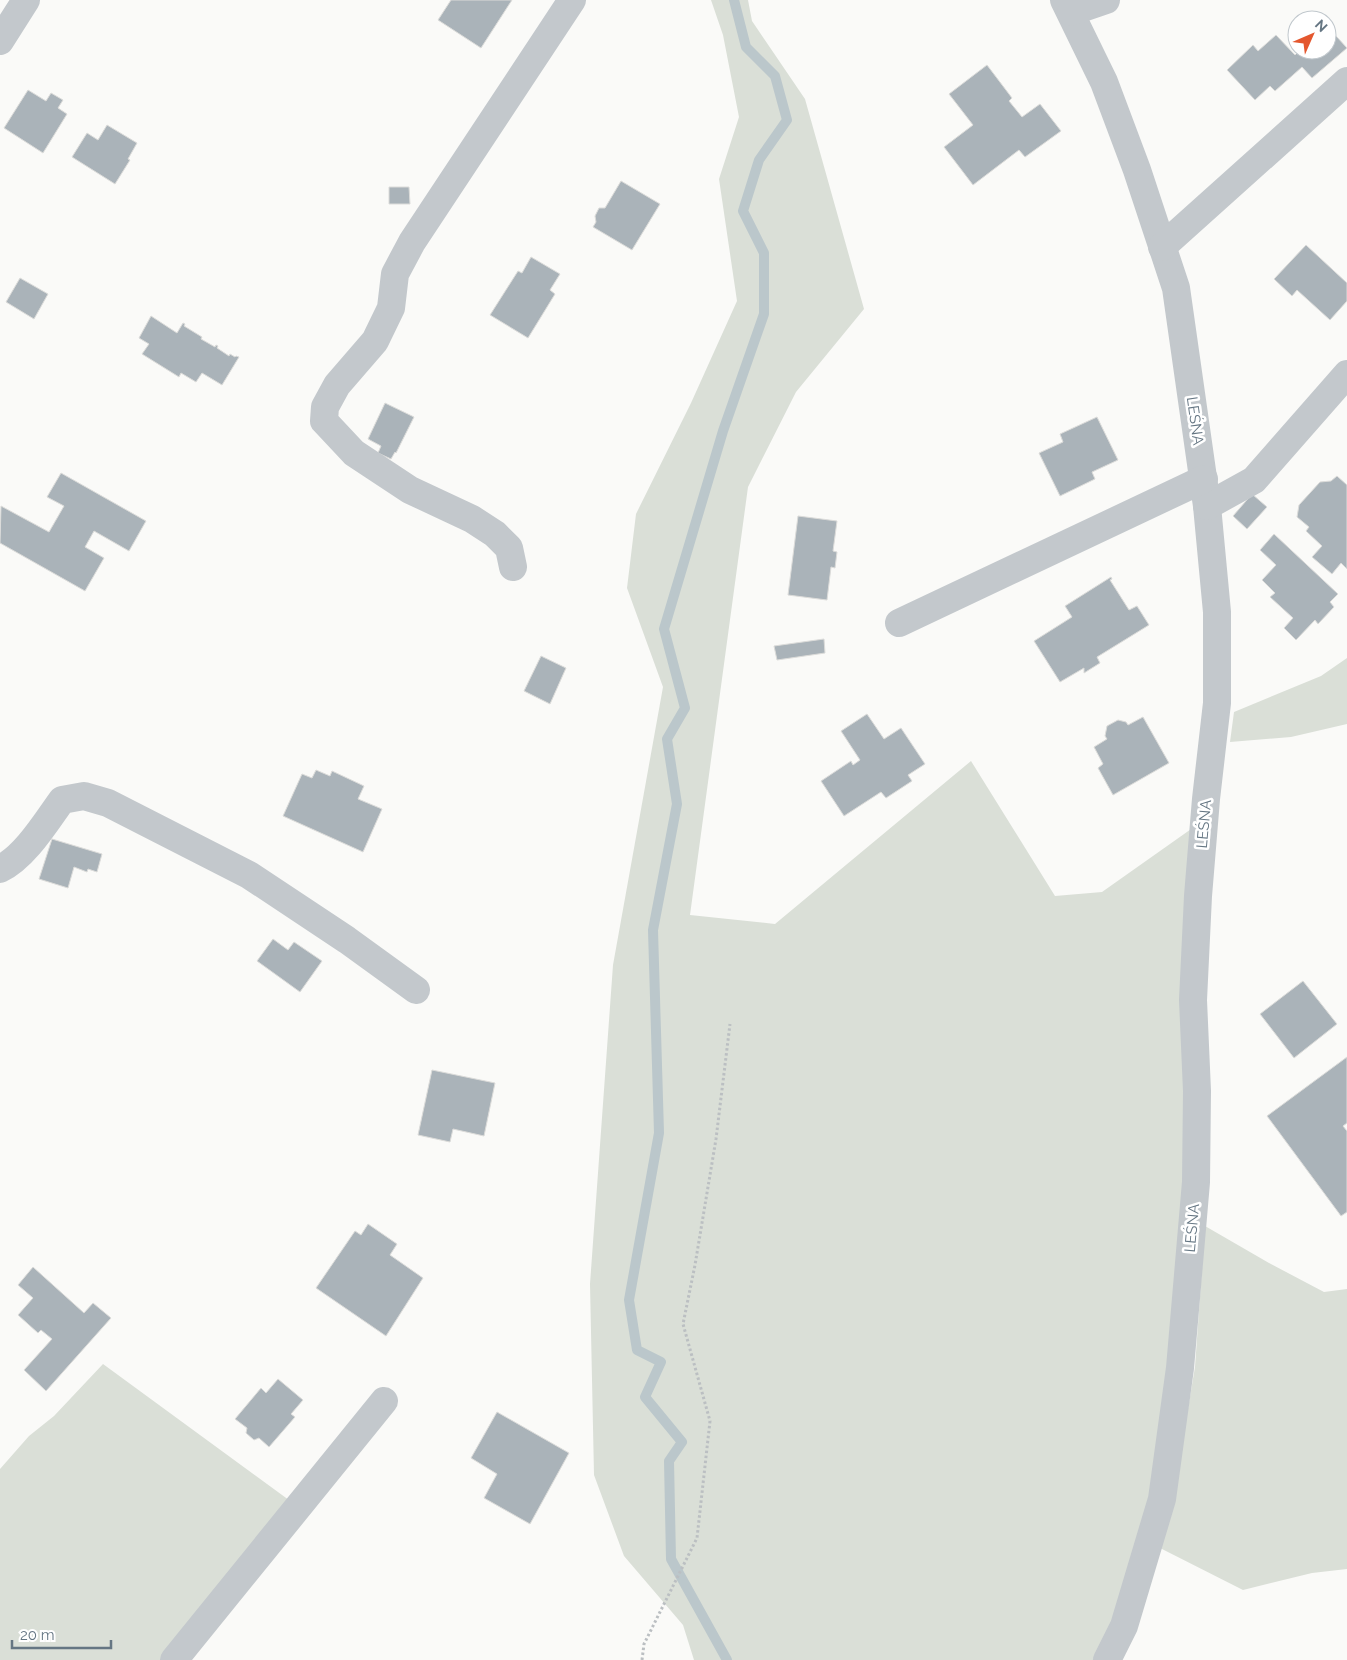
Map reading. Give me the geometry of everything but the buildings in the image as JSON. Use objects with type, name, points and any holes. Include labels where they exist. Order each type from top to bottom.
[{"type":"street","points":[[0,41],[26,0]]},
{"type":"street","points":[[513,567],[509,548],[495,534],[472,519],[410,490],[354,453],[324,420],[325,407],[337,385],[374,342],[391,308],[395,274],[412,242],[572,0]]},
{"type":"street","points":[[1068,6],[1106,0]]},
{"type":"street","name":"LEŚNA","points":[[1068,6],[1104,82],[1137,170],[1176,288],[1204,479],[1217,612],[1217,703],[1206,799],[1198,896],[1193,1000],[1198,1091],[1196,1182],[1182,1349],[1162,1499],[1124,1626],[1107,1660]]},
{"type":"street","points":[[1162,248],[1347,81]]},
{"type":"street","points":[[1207,506],[1254,480],[1347,374]]},
{"type":"street","points":[[899,623],[1204,479]]},
{"type":"street","points":[[0,869],[10,864],[35,837],[62,800],[84,796],[108,803],[249,876],[347,940],[416,990]]},
{"type":"street","points":[[174,1660],[384,1401]]},
{"type":"path","points":[[642,1660],[644,1644],[697,1538],[710,1421],[683,1324],[716,1139],[730,1024]]},
{"type":"shaded area","points":[[711,0],[748,0],[752,21],[805,99],[864,309],[796,392],[748,487],[690,915],[775,924],[971,761],[1055,896],[1102,892],[1194,827],[1186,1184],[1171,1358],[1152,1495],[1116,1626],[1099,1660],[694,1660],[683,1625],[624,1556],[594,1475],[590,1284],[613,965],[663,687],[627,588],[636,514],[691,403],[737,301],[719,179],[739,117],[723,35]]},
{"type":"shaded area","points":[[1347,658],[1347,724],[1291,737],[1230,742],[1234,712],[1321,676]]},
{"type":"shaded area","points":[[1205,1226],[1324,1292],[1347,1289],[1347,1569],[1312,1573],[1243,1590],[1160,1548],[1172,1504],[1195,1367]]},
{"type":"shaded area","points":[[103,1364],[293,1503],[162,1660],[0,1660],[0,1469],[29,1436],[54,1416]]},
{"type":"waterway","points":[[727,1660],[671,1559],[669,1461],[682,1442],[645,1397],[661,1362],[637,1350],[629,1300],[659,1133],[653,930],[677,804],[667,739],[685,708],[664,629],[723,431],[764,314],[764,253],[743,211],[759,160],[787,120],[775,76],[746,47],[734,0]]}]
